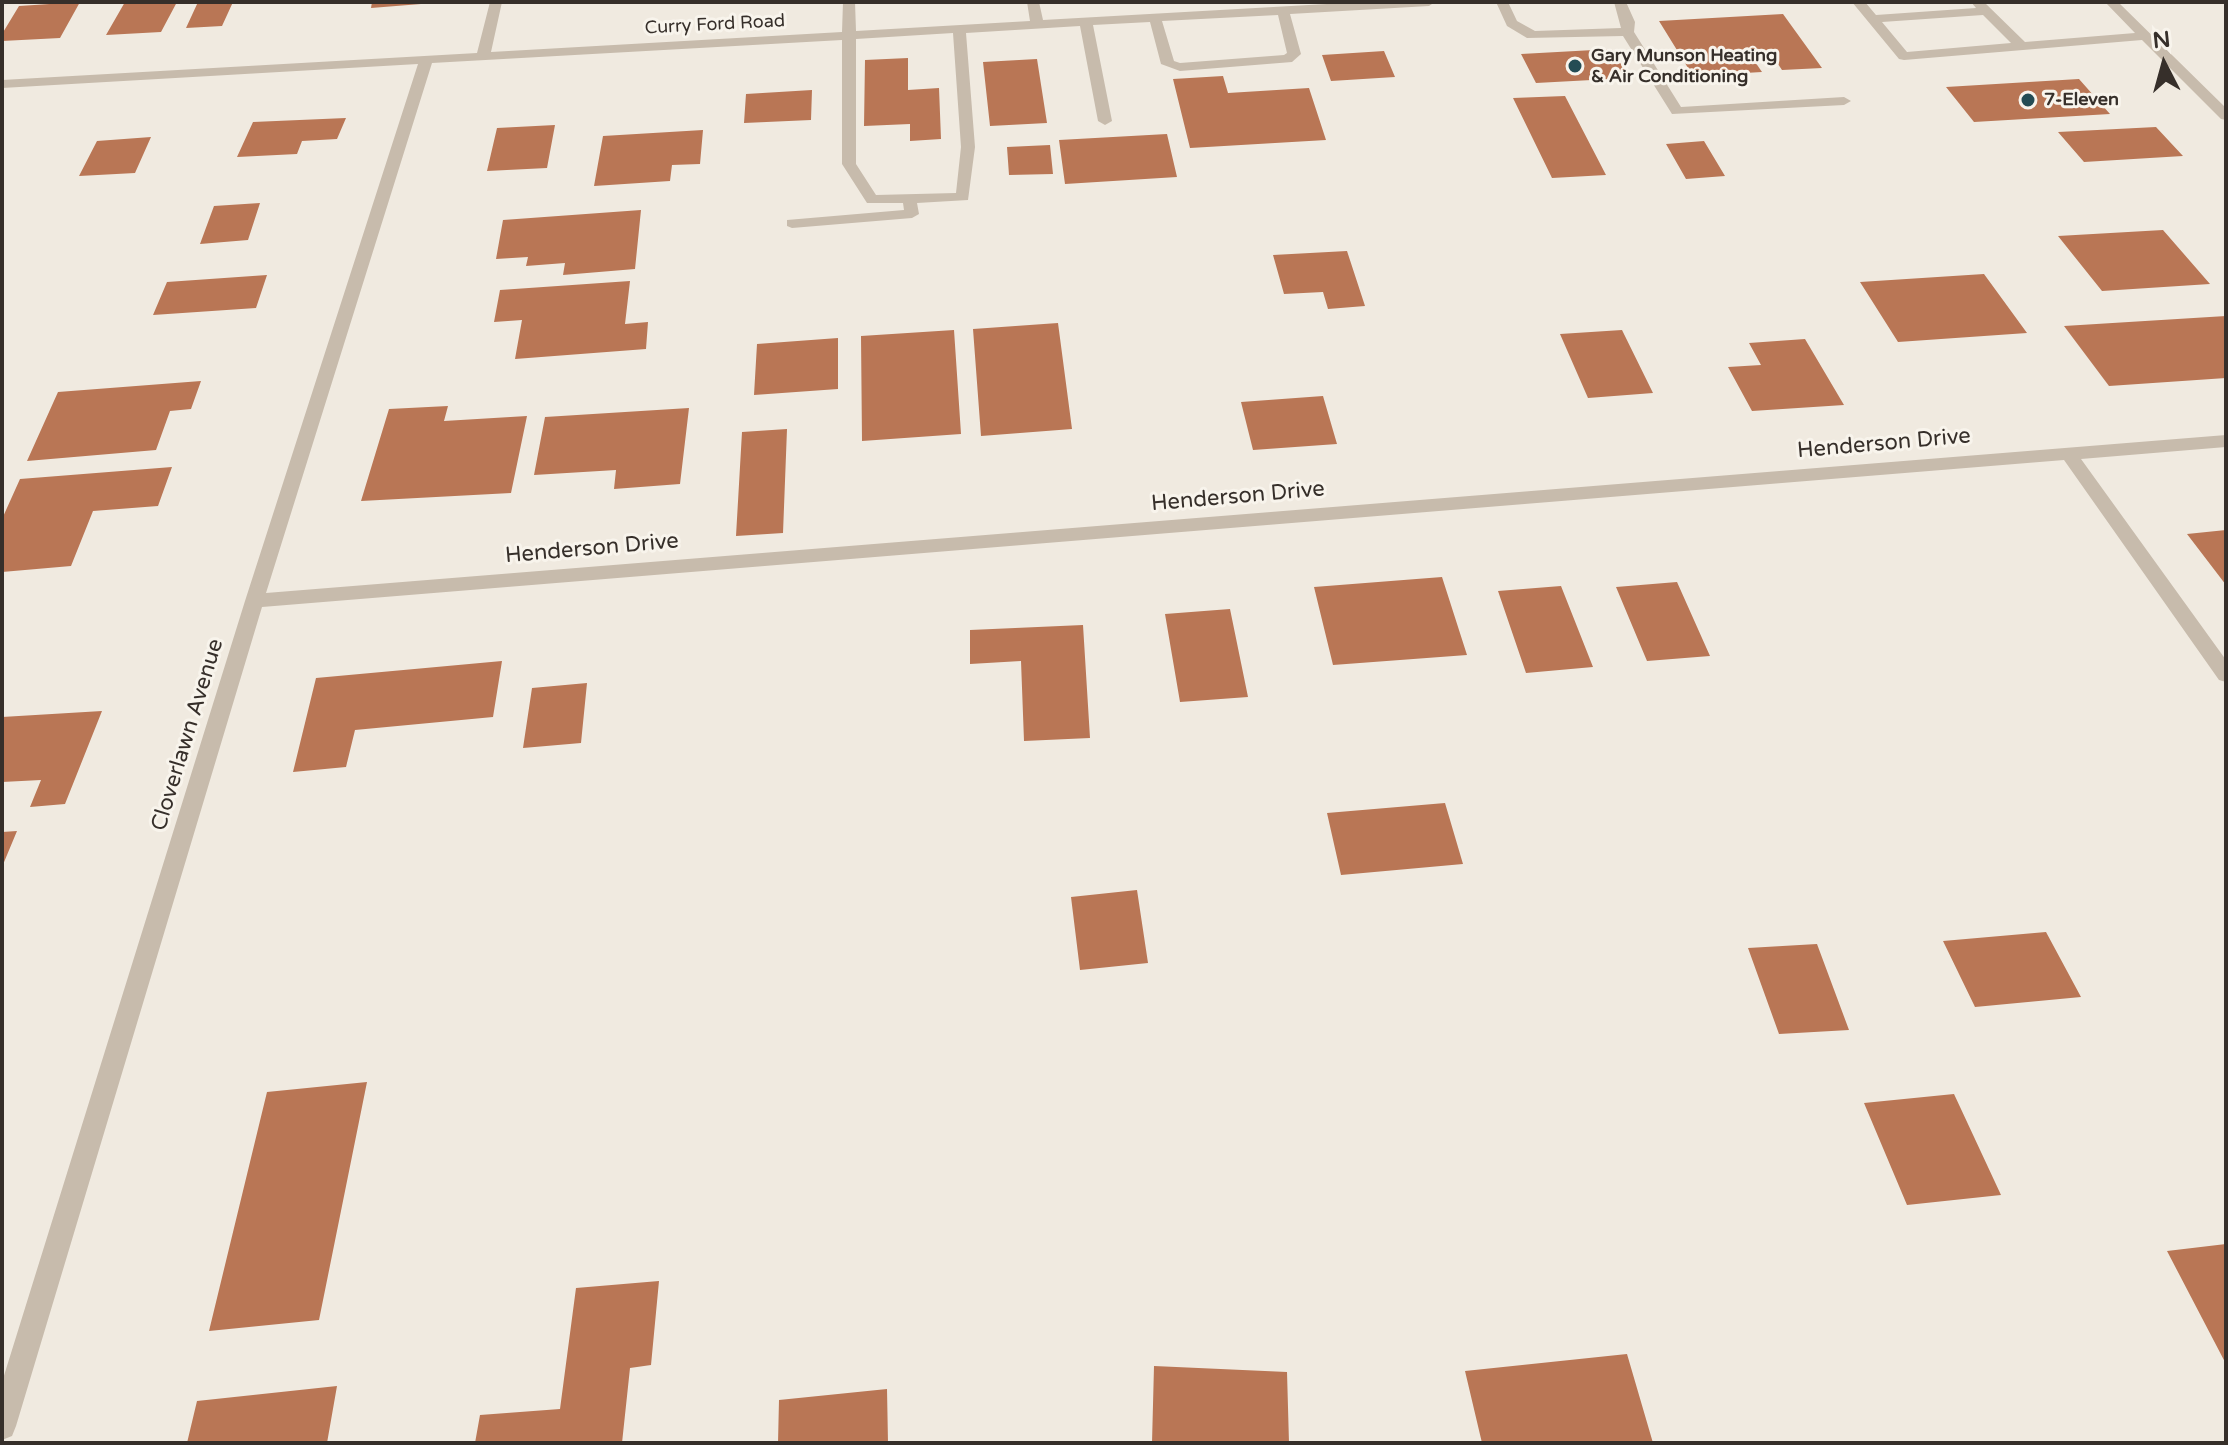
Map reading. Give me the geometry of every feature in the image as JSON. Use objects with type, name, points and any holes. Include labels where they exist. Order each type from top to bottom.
[{"type":"street","points":[[483,57],[496,2]]},
{"type":"street","points":[[849,2],[849,164],[872,200],[963,197],[968,147],[959,29]]},
{"type":"street","points":[[1033,2],[1037,24]]},
{"type":"street","name":"Curry Ford Road","points":[[2,84],[1429,2]]},
{"type":"street","points":[[1502,2],[1512,23],[1532,35],[1627,32]]},
{"type":"street","points":[[1620,2],[1628,22],[1627,32],[1677,111],[1844,101]]},
{"type":"street","points":[[1858,2],[1904,56],[2145,36]]},
{"type":"street","points":[[2111,2],[2226,116]]},
{"type":"street","points":[[1873,19],[1982,7],[2023,48]]},
{"type":"street","points":[[1155,18],[1168,64],[1180,67],[1287,59],[1294,54],[1283,10]]},
{"type":"street","points":[[1086,22],[1105,121]]},
{"type":"street","name":"Cloverlawn Avenue","points":[[2,1426],[254,601],[426,60]]},
{"type":"street","points":[[792,223],[912,214],[909,198]]},
{"type":"street","name":"Henderson Drive","points":[[254,601],[2226,441]]},
{"type":"street","points":[[2068,453],[2226,675]]},
{"type":"building","points":[[80,2],[60,38],[2,41],[2,34],[19,6]]},
{"type":"building","points":[[125,2],[177,2],[161,32],[106,35]]},
{"type":"building","points":[[198,2],[233,2],[222,26],[186,28]]},
{"type":"building","points":[[372,2],[421,2],[421,4],[371,8]]},
{"type":"building","points":[[1783,14],[1822,68],[1782,70],[1772,55],[1751,56],[1762,72],[1693,76],[1659,21]]},
{"type":"building","name":"Gary Munson Heating & Air Conditioning","points":[[1612,49],[1629,78],[1536,83],[1521,54]]},
{"type":"building","points":[[1384,51],[1395,77],[1331,81],[1322,55]]},
{"type":"building","points":[[908,58],[908,90],[939,88],[941,139],[910,141],[910,124],[864,126],[865,60]]},
{"type":"building","points":[[1037,59],[1047,123],[990,126],[983,62]]},
{"type":"building","points":[[1223,76],[1228,93],[1309,88],[1326,140],[1190,148],[1173,79]]},
{"type":"building","name":"7-Eleven","points":[[2079,79],[2110,114],[1974,122],[1946,87]]},
{"type":"building","points":[[812,90],[811,120],[744,123],[746,94]]},
{"type":"building","points":[[1565,96],[1606,175],[1552,178],[1513,98]]},
{"type":"building","points":[[346,118],[337,139],[302,141],[297,154],[237,157],[253,122]]},
{"type":"building","points":[[555,125],[547,168],[487,171],[497,128]]},
{"type":"building","points":[[2156,127],[2183,156],[2084,162],[2058,132]]},
{"type":"building","points":[[703,130],[700,164],[672,165],[670,181],[594,186],[603,136]]},
{"type":"building","points":[[1167,134],[1177,177],[1065,184],[1059,140]]},
{"type":"building","points":[[151,137],[135,173],[79,176],[97,141]]},
{"type":"building","points":[[1704,141],[1725,176],[1686,179],[1666,144]]},
{"type":"building","points":[[1050,145],[1053,174],[1009,175],[1007,147]]},
{"type":"building","points":[[260,203],[248,240],[200,244],[214,206]]},
{"type":"building","points":[[641,210],[635,269],[563,275],[565,263],[526,266],[528,257],[496,259],[503,220]]},
{"type":"building","points":[[2163,230],[2210,284],[2102,291],[2058,236]]},
{"type":"building","points":[[1347,251],[1365,306],[1328,309],[1323,292],[1284,294],[1273,255]]},
{"type":"building","points":[[1984,274],[2027,333],[1898,342],[1860,282]]},
{"type":"building","points":[[267,275],[256,308],[153,315],[167,282]]},
{"type":"building","points":[[630,281],[625,324],[648,322],[646,349],[515,359],[522,320],[494,322],[500,290]]},
{"type":"building","points":[[2226,316],[2226,378],[2109,386],[2064,326]]},
{"type":"building","points":[[1058,323],[1072,429],[981,436],[973,329]]},
{"type":"building","points":[[954,330],[961,434],[862,441],[861,336]]},
{"type":"building","points":[[1622,330],[1653,393],[1588,398],[1560,334]]},
{"type":"building","points":[[838,338],[838,389],[754,395],[757,344]]},
{"type":"building","points":[[1805,339],[1844,405],[1752,411],[1728,367],[1761,365],[1749,343]]},
{"type":"building","points":[[201,381],[191,409],[170,411],[156,450],[27,461],[58,392]]},
{"type":"building","points":[[1323,396],[1337,444],[1253,450],[1241,402]]},
{"type":"building","points":[[448,406],[444,421],[527,416],[511,493],[361,501],[389,409]]},
{"type":"building","points":[[689,408],[680,484],[614,489],[616,470],[534,475],[545,417]]},
{"type":"building","points":[[787,429],[783,533],[736,536],[742,432]]},
{"type":"building","points":[[172,467],[158,506],[93,511],[71,566],[2,572],[2,519],[20,479]]},
{"type":"building","points":[[2226,530],[2226,585],[2187,534]]},
{"type":"building","points":[[1442,577],[1467,655],[1333,665],[1314,587]]},
{"type":"building","points":[[1677,582],[1710,656],[1647,661],[1616,587]]},
{"type":"building","points":[[1561,586],[1593,667],[1526,673],[1498,591]]},
{"type":"building","points":[[1230,609],[1248,697],[1180,702],[1165,614]]},
{"type":"building","points":[[1083,625],[1090,738],[1024,741],[1021,661],[970,664],[970,630]]},
{"type":"building","points":[[502,661],[493,717],[355,730],[346,767],[293,772],[316,678]]},
{"type":"building","points":[[587,683],[581,743],[523,748],[532,688]]},
{"type":"building","points":[[102,711],[65,804],[30,807],[41,780],[2,782],[2,717]]},
{"type":"building","points":[[1445,803],[1463,864],[1341,875],[1327,813]]},
{"type":"building","points":[[17,831],[2,867],[2,832]]},
{"type":"building","points":[[1137,890],[1148,963],[1080,970],[1071,897]]},
{"type":"building","points":[[2046,932],[2081,997],[1975,1007],[1943,941]]},
{"type":"building","points":[[1817,944],[1849,1030],[1779,1034],[1748,948]]},
{"type":"building","points":[[367,1082],[319,1320],[209,1331],[267,1092]]},
{"type":"building","points":[[1954,1094],[2001,1195],[1907,1205],[1864,1103]]},
{"type":"building","points":[[2226,1244],[2226,1364],[2167,1251]]},
{"type":"building","points":[[659,1281],[651,1365],[630,1368],[622,1443],[475,1443],[480,1415],[560,1409],[576,1288]]},
{"type":"building","points":[[1627,1354],[1653,1443],[1482,1443],[1465,1371]]},
{"type":"building","points":[[1154,1366],[1287,1372],[1289,1443],[1152,1443]]},
{"type":"building","points":[[337,1386],[327,1443],[187,1443],[197,1401]]},
{"type":"building","points":[[887,1389],[888,1443],[778,1443],[779,1400]]},
{"type":"place","name":"Gary Munson Heating & Air Conditioning","points":[[1575,66]]},
{"type":"place","name":"7-Eleven","points":[[2028,100]]}]
